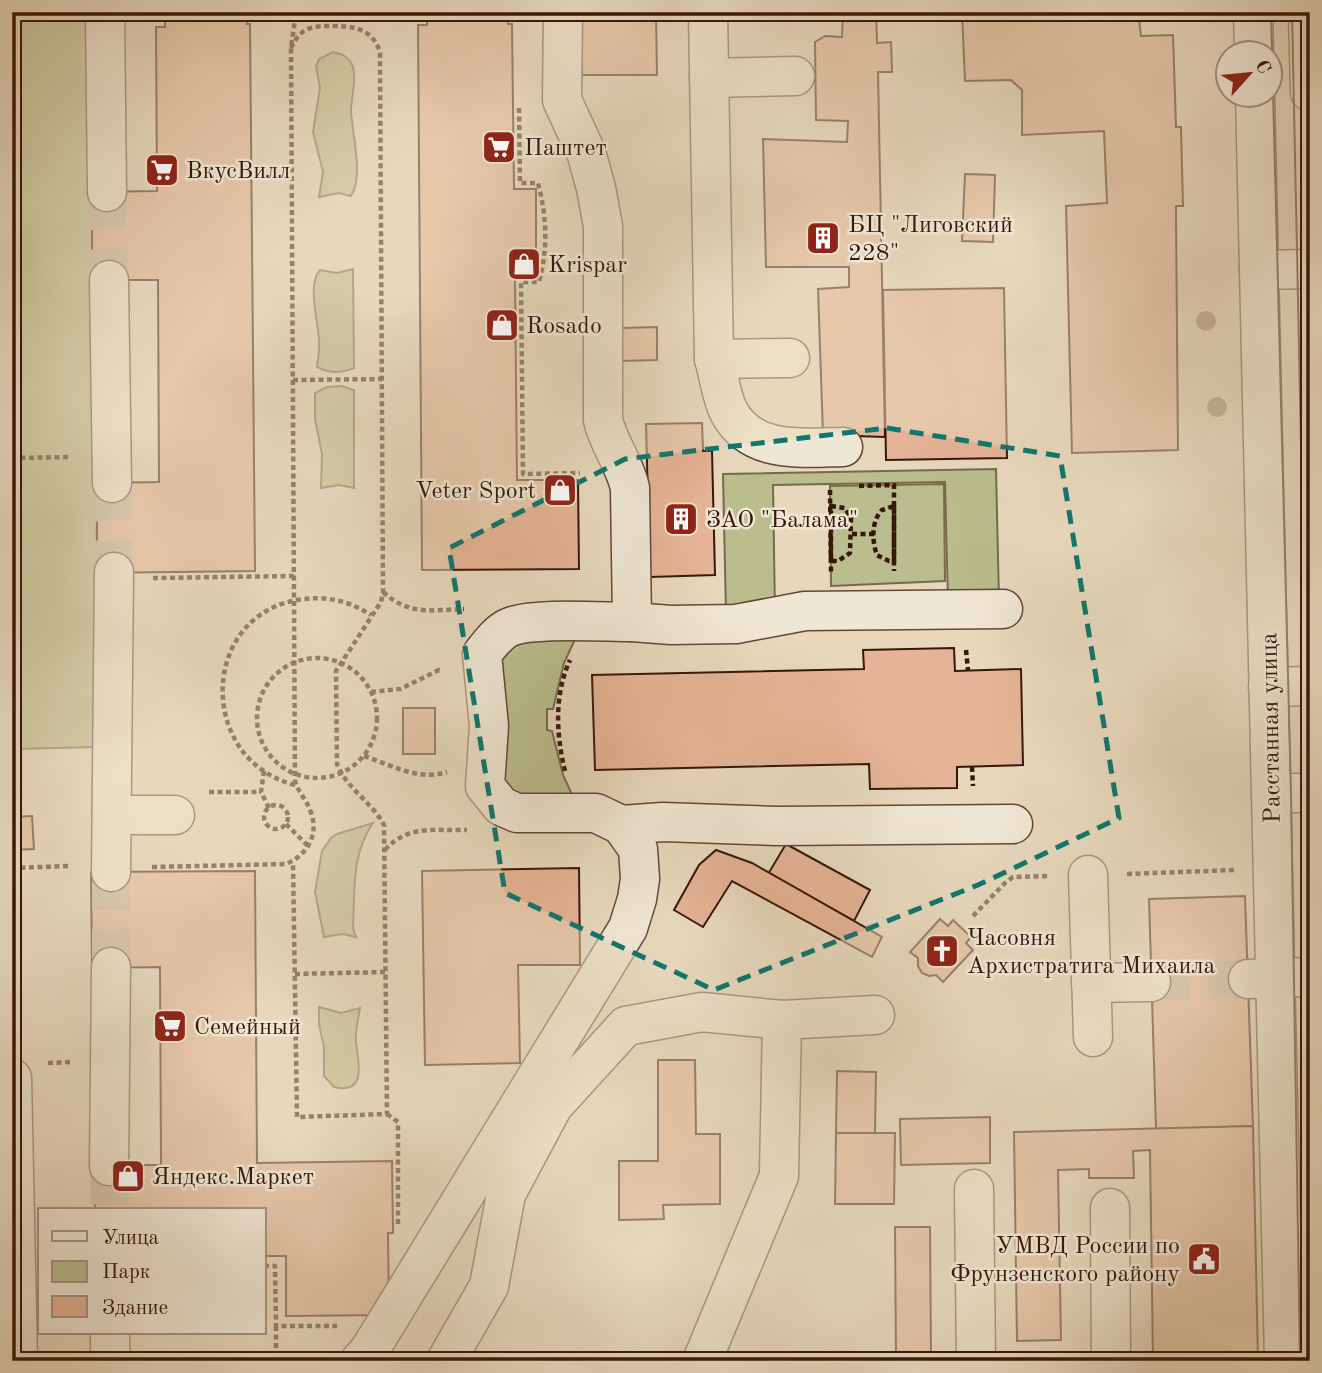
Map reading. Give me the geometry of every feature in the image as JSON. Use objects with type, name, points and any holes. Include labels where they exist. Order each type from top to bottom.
[{"type":"street","points":[[106,12],[107,192]]},
{"type":"street","points":[[563,12],[562,100],[586,152],[603,226],[603,420],[606,435],[626,472],[630,488],[632,622]]},
{"type":"street","points":[[708,12],[714,359],[728,411],[745,434],[783,448],[843,447]]},
{"type":"street","points":[[1253,12],[1254,38]]},
{"type":"street","points":[[1308,12],[1310,92]]},
{"type":"street","points":[[709,78],[795,76]]},
{"type":"street","name":"Расстанная улица","points":[[1255,108],[1259,270],[1250,544],[1268,687],[1261,799],[1278,978],[1284,1361]]},
{"type":"street","points":[[1259,270],[1310,269]]},
{"type":"street","points":[[110,280],[112,471]]},
{"type":"street","points":[[714,359],[790,358]]},
{"type":"street","points":[[110,870],[114,572]]},
{"type":"street","points":[[360,1361],[369,1351],[628,928],[637,900],[640,879],[638,849],[621,825],[596,813],[517,813],[501,806],[485,786],[489,726],[482,654],[495,638],[508,628],[528,623],[736,624],[804,611],[1003,609]]},
{"type":"street","points":[[1268,687],[1310,686]]},
{"type":"street","points":[[1261,799],[1310,793]]},
{"type":"street","points":[[112,815],[175,815]]},
{"type":"street","points":[[621,825],[663,822],[777,826],[1013,824]]},
{"type":"street","points":[[1088,876],[1093,1037]]},
{"type":"street","points":[[109,1166],[111,968]]},
{"type":"street","points":[[1091,984],[1151,982]]},
{"type":"street","points":[[446,1361],[489,1286],[506,1194],[547,1117],[553,1106],[626,1026],[702,1012],[782,1020],[875,1015]]},
{"type":"street","points":[[702,1361],[779,1176],[782,1020]]},
{"type":"street","points":[[12,1078],[18,1361]]},
{"type":"street","points":[[974,1189],[976,1361]]},
{"type":"street","points":[[1110,1208],[1111,1361]]},
{"type":"street","points":[[110,1334],[113,1361]]},
{"type":"path","points":[[178,867],[279,866],[293,862],[309,846],[314,831],[311,811],[296,785],[295,774],[291,48],[296,12]]},
{"type":"path","points":[[291,48],[304,31],[314,27],[350,26],[369,34],[377,42],[380,52],[383,592],[381,602],[336,671],[337,764],[341,773],[381,820],[385,831],[387,1114]]},
{"type":"path","points":[[519,104],[520,183],[538,183],[545,208],[545,257],[539,282],[522,282],[523,474],[589,473]]},
{"type":"path","points":[[293,380],[382,379]]},
{"type":"path","points":[[12,458],[50,455],[112,471]]},
{"type":"path","points":[[856,486],[894,485],[895,610]]},
{"type":"path","points":[[830,490],[832,611]]},
{"type":"path","points":[[831,506],[838,506],[849,512],[852,534],[850,552],[838,561],[831,561]]},
{"type":"path","points":[[894,506],[881,510],[877,515],[874,534],[877,555],[894,561]]},
{"type":"path","points":[[852,534],[874,534]]},
{"type":"path","points":[[175,578],[294,576]]},
{"type":"path","points":[[383,592],[397,605],[409,609],[476,609]]},
{"type":"path","points":[[296,785],[283,782],[264,771],[234,741],[225,717],[223,678],[228,657],[250,624],[272,609],[294,600],[329,598],[352,604],[371,615]]},
{"type":"path","points":[[966,638],[968,670]]},
{"type":"path","points":[[566,776],[558,728],[559,704],[562,679],[572,657]]},
{"type":"path","points":[[321,658],[340,663],[355,671],[371,692],[378,721],[374,740],[364,756],[341,773],[315,778],[295,774],[280,765],[267,751],[257,715],[261,696],[271,680],[285,668],[302,660],[321,658]]},
{"type":"path","points":[[371,692],[401,689],[439,670],[448,676]]},
{"type":"path","points":[[364,756],[416,775],[445,773],[455,766]]},
{"type":"path","points":[[264,771],[261,792],[269,808]]},
{"type":"path","points":[[205,792],[261,792]]},
{"type":"path","points":[[280,805],[286,810],[286,824],[273,828],[267,824],[264,817],[269,808],[280,805]]},
{"type":"path","points":[[286,824],[309,846]]},
{"type":"path","points":[[384,850],[397,838],[410,832],[476,830]]},
{"type":"path","points":[[293,862],[297,1116],[387,1114],[394,1117],[398,1122],[398,1176]]},
{"type":"path","points":[[12,868],[110,870]]},
{"type":"path","points":[[973,916],[1013,877],[1239,870]]},
{"type":"path","points":[[295,974],[385,972]]},
{"type":"path","points":[[266,1266],[275,1266],[276,1361]]},
{"type":"path","points":[[276,1326],[340,1326]]},
{"type":"highlighted area","points":[[887,428],[1060,456],[1119,818],[978,885],[714,990],[505,893],[449,548],[625,459]]},
{"type":"green space","points":[[12,12],[88,12],[97,483],[95,747],[12,749]]},
{"type":"green space","points":[[333,52],[348,58],[354,72],[351,111],[357,178],[351,196],[339,193],[319,197],[323,172],[313,132],[320,88],[316,66],[319,59]]},
{"type":"green space","points":[[353,269],[354,368],[331,372],[317,367],[319,343],[314,284],[320,270],[337,273]]},
{"type":"green space","points":[[341,386],[354,390],[354,488],[339,485],[321,488],[322,454],[315,419],[315,393],[327,387]]},
{"type":"green space","points":[[996,469],[999,601],[948,602],[945,482],[773,485],[775,614],[726,614],[723,474]]},
{"type":"green space","points":[[944,484],[945,581],[831,586],[830,486]]},
{"type":"green space","points":[[576,637],[564,663],[553,709],[547,709],[547,730],[552,731],[563,775],[575,801],[505,794],[500,648],[512,639]]},
{"type":"green space","points":[[373,823],[361,847],[358,860],[353,928],[356,937],[343,934],[324,937],[315,892],[322,851],[337,834]]},
{"type":"green space","points":[[319,1007],[341,1013],[360,1008],[356,1038],[359,1067],[352,1086],[334,1087],[324,1076]]},
{"type":"building","points":[[165,12],[247,12],[247,24],[250,24],[255,571],[97,573],[97,483],[159,482],[158,280],[92,280],[92,192],[157,191],[156,27],[165,27]]},
{"type":"building","points":[[427,12],[508,12],[508,24],[512,24],[514,189],[536,189],[536,276],[515,276],[517,480],[578,480],[579,569],[422,570],[418,25],[427,25]]},
{"type":"building","points":[[582,12],[656,12],[657,75],[582,75]]},
{"type":"building","name":"БЦ \"Лиговский 228\"","points":[[843,12],[876,12],[877,43],[891,42],[892,72],[878,72],[885,437],[823,435],[818,289],[849,287],[849,267],[766,267],[763,139],[847,142],[848,121],[816,120],[815,42],[825,36],[842,37]]},
{"type":"building","points":[[962,12],[1138,12],[1141,36],[1173,35],[1176,127],[1181,127],[1183,206],[1176,206],[1178,450],[1072,453],[1066,206],[1107,203],[1104,131],[1022,135],[1022,90],[1011,80],[965,81]]},
{"type":"building","points":[[965,174],[995,175],[993,242],[962,241]]},
{"type":"building","points":[[1004,288],[1007,458],[886,460],[883,290]]},
{"type":"building","points":[[657,327],[657,360],[621,361],[621,328]]},
{"type":"building","name":"ЗАО \"Балама\"","points":[[702,423],[703,451],[712,451],[715,575],[650,577],[646,424]]},
{"type":"building","points":[[954,648],[955,671],[1021,669],[1023,765],[957,767],[957,788],[870,789],[869,764],[595,770],[592,675],[864,669],[863,650]]},
{"type":"building","points":[[403,708],[435,708],[435,754],[403,754]]},
{"type":"building","points":[[32,816],[34,849],[12,850],[12,817]]},
{"type":"building","points":[[786,844],[870,890],[854,921],[768,874]]},
{"type":"building","points":[[716,850],[752,863],[882,937],[872,957],[732,881],[703,927],[674,910],[699,865]]},
{"type":"building","points":[[579,868],[580,965],[518,965],[520,1063],[425,1065],[422,871]]},
{"type":"building","points":[[255,871],[257,1163],[392,1161],[393,1233],[388,1233],[389,1315],[286,1316],[286,1256],[266,1256],[266,1208],[95,1208],[94,1165],[161,1165],[160,967],[92,968],[91,872]]},
{"type":"building","points":[[1245,896],[1253,1126],[1156,1129],[1149,899]]},
{"type":"building","name":"Часовня Архистратига Михаила","points":[[940,919],[948,926],[953,920],[971,937],[966,943],[973,950],[943,982],[936,975],[922,973],[918,958],[910,952]]},
{"type":"building","points":[[658,1060],[695,1060],[696,1134],[720,1134],[720,1204],[663,1205],[664,1219],[619,1220],[619,1161],[658,1161]]},
{"type":"building","points":[[837,1071],[876,1072],[875,1133],[836,1133]]},
{"type":"building","points":[[990,1117],[990,1163],[901,1165],[900,1119]]},
{"type":"building","name":"УМВД России по Фрунзенского району","points":[[1253,1126],[1258,1361],[1153,1361],[1150,1150],[1133,1151],[1134,1178],[1089,1178],[1089,1169],[1058,1170],[1061,1340],[1017,1341],[1014,1132]]},
{"type":"building","points":[[836,1133],[895,1133],[894,1204],[835,1204]]},
{"type":"building","points":[[895,1227],[930,1227],[931,1361],[896,1361]]},
{"type":"tunnel","points":[[107,192],[109,280]]},
{"type":"tunnel","points":[[112,483],[114,572]]},
{"type":"tunnel","points":[[111,872],[111,967]]},
{"type":"tunnel","points":[[1151,982],[1248,979]]},
{"type":"tunnel","points":[[109,1166],[110,1208]]},
{"type":"tram line","points":[[1271,12],[1291,793],[1300,1361]]},
{"type":"tram line","points":[[1292,12],[1310,875]]},
{"type":"place","name":"Паштет","points":[[499,147]]},
{"type":"place","name":"ВкусВилл","points":[[162,170]]},
{"type":"place","name":"БЦ \"Лиговский 228\"","points":[[823,238]]},
{"type":"place","name":"Krispar","points":[[524,264]]},
{"type":"place","name":"Rosado","points":[[502,325]]},
{"type":"place","name":"Veter Sport","points":[[560,490]]},
{"type":"place","name":"ЗАО \"Балама\"","points":[[681,519]]},
{"type":"place","name":"Часовня Архистратига Михаила","points":[[942,951]]},
{"type":"place","name":"Семейный","points":[[170,1026]]},
{"type":"place","name":"Яндекс.Маркет","points":[[128,1176]]},
{"type":"place","name":"УМВД России по Фрунзенского району","points":[[1204,1259]]}]
